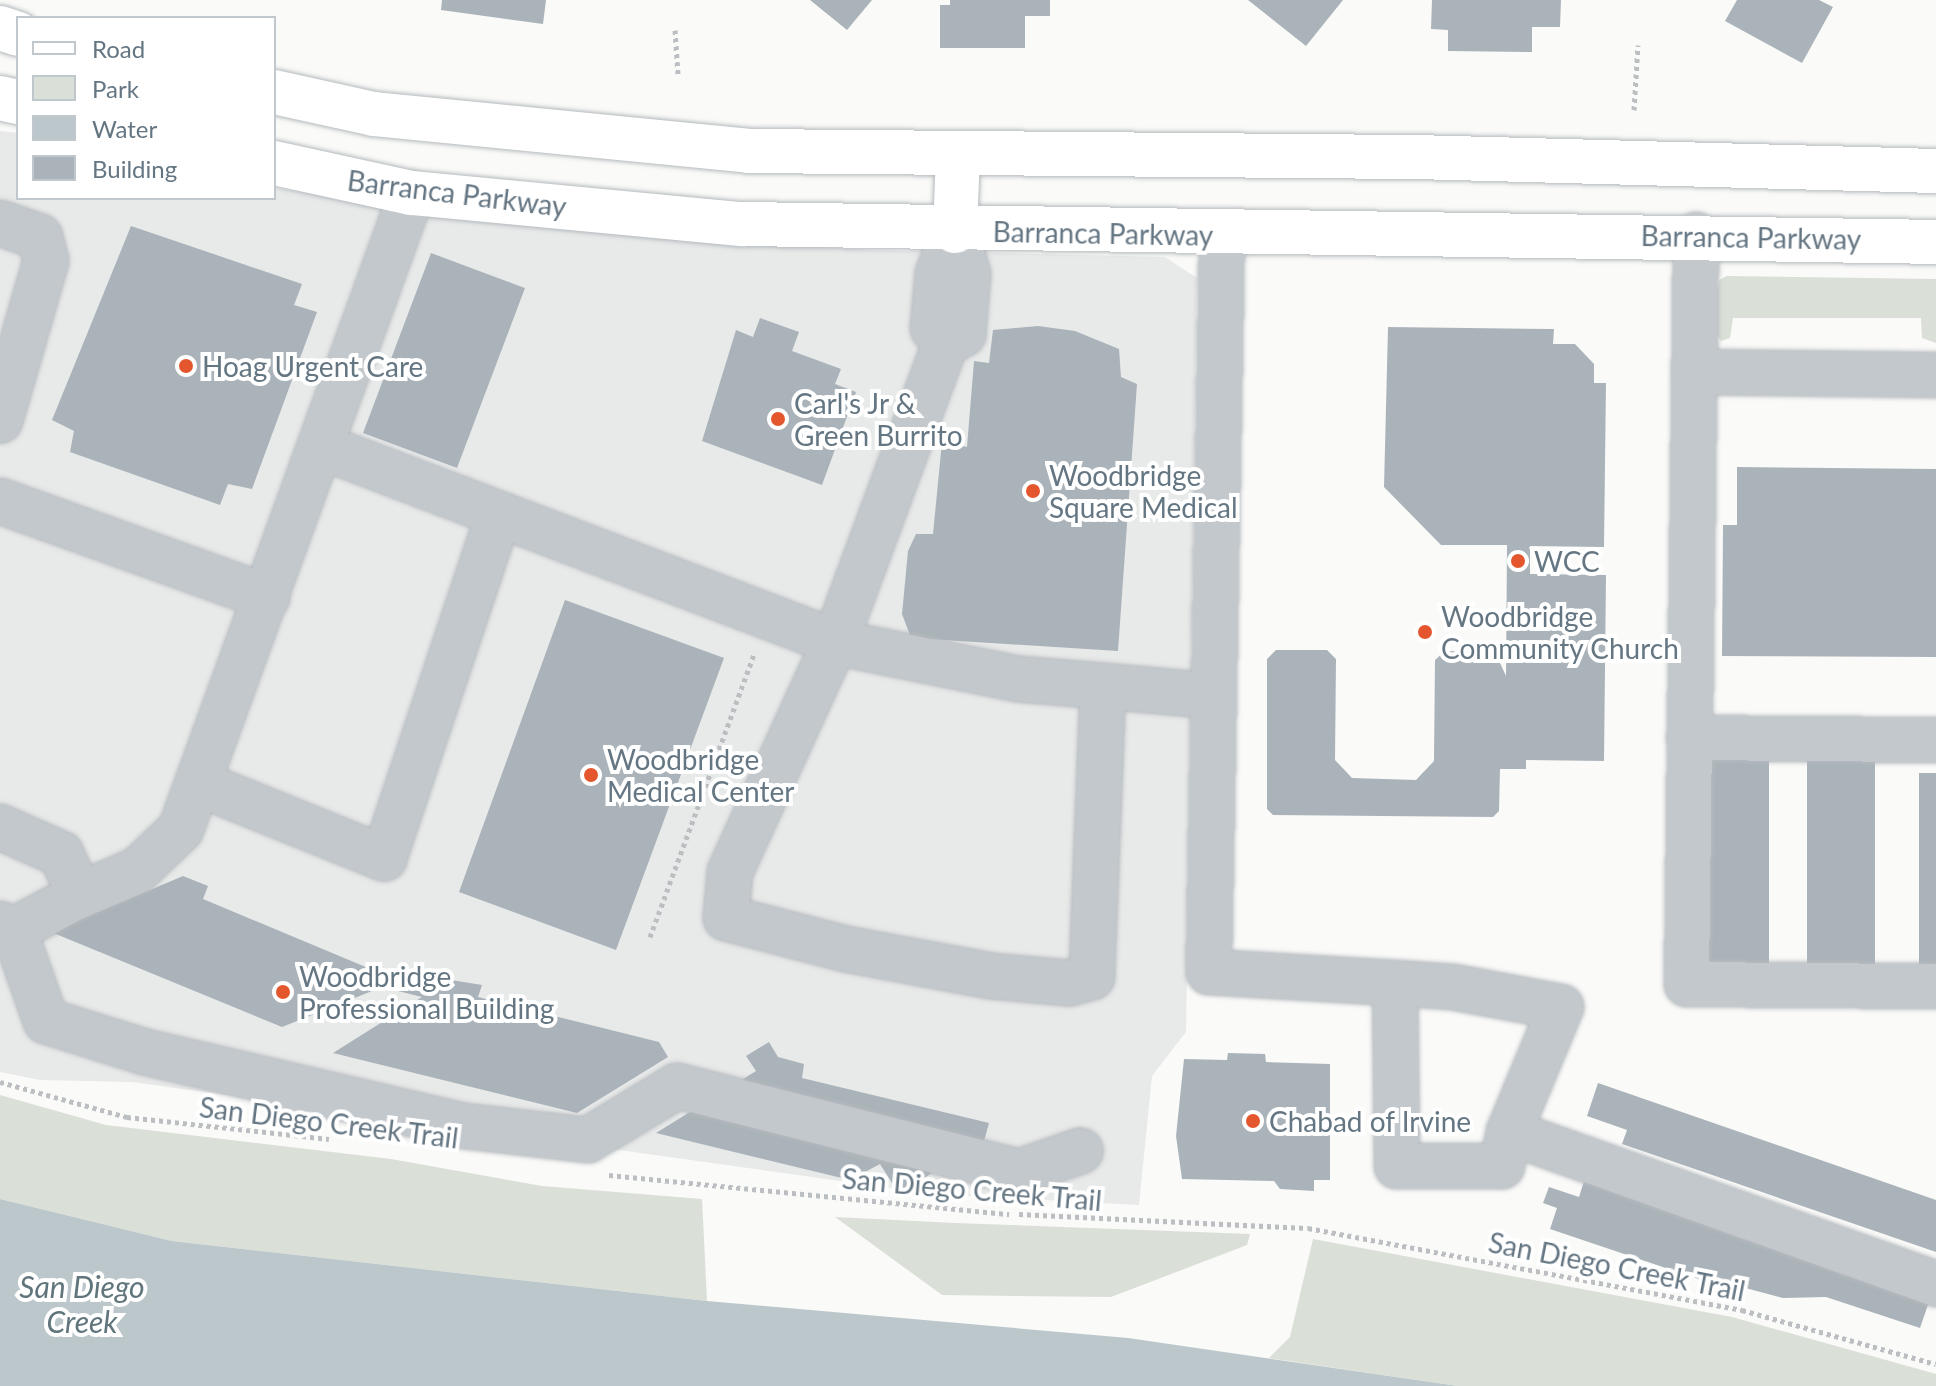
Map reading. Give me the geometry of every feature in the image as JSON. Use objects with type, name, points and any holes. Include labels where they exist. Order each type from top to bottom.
[{"type":"main road","points":[[276,92],[374,114],[748,151],[1680,162],[1936,171]]},
{"type":"main road","points":[[955,231],[958,153]]},
{"type":"main road","name":"Barranca Parkway","points":[[276,163],[412,193],[743,224],[955,231],[1222,235],[1696,235],[1936,242]]},
{"type":"lane","points":[[412,193],[323,447],[181,829],[138,870],[7,927],[46,1021],[145,1052],[463,1126],[588,1140],[677,1086],[1019,1172],[1080,1151]]},
{"type":"lane","points":[[0,223],[40,237],[46,261],[0,420]]},
{"type":"lane","points":[[955,231],[938,274],[933,328],[945,344],[835,642],[730,872],[726,918],[846,949],[991,976],[1069,983],[1092,977],[1103,686]]},
{"type":"lane","points":[[1222,235],[1209,972],[1395,983],[1453,987],[1561,1007],[1509,1132],[1502,1166],[1397,1166],[1395,983]]},
{"type":"lane","points":[[1696,235],[1687,984],[1936,986]]},
{"type":"lane","points":[[1694,372],[1936,375]]},
{"type":"lane","points":[[323,447],[835,642],[1018,679],[1214,696]]},
{"type":"lane","points":[[0,501],[267,597]]},
{"type":"lane","points":[[198,783],[384,858],[499,515]]},
{"type":"lane","points":[[1689,738],[1936,740]]},
{"type":"lane","points":[[0,827],[61,854],[80,895]]},
{"type":"lane","points":[[1509,1132],[1936,1284]]},
{"type":"path","points":[[675,30],[678,74]]},
{"type":"path","points":[[1634,110],[1638,45]]},
{"type":"path","points":[[650,937],[756,651]]},
{"type":"path","name":"San Diego Creek Trail","points":[[0,1082],[127,1117],[335,1139]]},
{"type":"path","name":"San Diego Creek Trail","points":[[596,1174],[1006,1214],[1308,1228],[1742,1310],[1936,1364]]},
{"type":"shaded area","points":[[0,131],[16,133],[16,200],[276,200],[276,188],[525,226],[867,250],[1165,257],[1197,278],[1186,1032],[1152,1076],[1139,1205],[933,1194],[132,1082],[40,1080],[0,1072]]},
{"type":"green space","points":[[1727,276],[1936,279],[1936,343],[1922,338],[1921,318],[1733,318],[1730,338],[1721,341],[1715,332],[1717,292],[1719,280]]},
{"type":"green space","points":[[0,1095],[106,1125],[391,1159],[542,1186],[702,1199],[707,1301],[172,1241],[0,1199]]},
{"type":"green space","points":[[835,1217],[1250,1234],[1247,1245],[1111,1297],[942,1295]]},
{"type":"green space","points":[[1313,1239],[1732,1317],[1936,1374],[1936,1386],[1458,1386],[1269,1358],[1290,1337]]},
{"type":"water","name":"San Diego Creek","points":[[0,1199],[172,1241],[707,1301],[1128,1338],[1458,1386],[0,1386]]},
{"type":"building","points":[[442,0],[546,0],[543,24],[441,10]]},
{"type":"building","points":[[810,0],[872,0],[847,30]]},
{"type":"building","points":[[950,0],[1050,0],[1050,16],[1025,16],[1025,48],[940,48],[940,5],[950,5]]},
{"type":"building","points":[[1248,0],[1343,0],[1306,46]]},
{"type":"building","points":[[1432,0],[1561,0],[1560,27],[1532,27],[1532,52],[1448,51],[1448,30],[1431,29]]},
{"type":"building","points":[[1737,0],[1819,0],[1833,7],[1802,63],[1725,21]]},
{"type":"building","name":"Hoag Urgent Care","points":[[131,226],[302,284],[294,305],[317,312],[252,489],[228,484],[220,505],[70,452],[74,431],[52,420]]},
{"type":"building","points":[[431,253],[525,288],[457,468],[363,433]]},
{"type":"building","name":"Carl's Jr & Green Burrito","points":[[760,318],[799,332],[792,351],[841,369],[835,384],[856,392],[822,485],[702,441],[736,330],[753,337]]},
{"type":"building","name":"Woodbridge Square Medical","points":[[1038,326],[1075,331],[1119,349],[1121,377],[1137,384],[1118,651],[911,638],[902,614],[908,551],[916,534],[933,534],[942,442],[967,447],[974,361],[989,363],[993,330]]},
{"type":"building","name":"WCC","points":[[1388,327],[1554,329],[1553,344],[1575,344],[1594,364],[1594,383],[1606,383],[1604,547],[1530,546],[1530,574],[1606,575],[1604,761],[1526,760],[1526,769],[1500,769],[1499,811],[1493,817],[1273,815],[1267,809],[1267,659],[1276,650],[1327,650],[1336,659],[1335,760],[1352,778],[1416,780],[1434,761],[1435,660],[1445,651],[1495,652],[1506,676],[1507,545],[1441,545],[1384,487]]},
{"type":"building","points":[[1737,467],[1936,469],[1936,657],[1722,656],[1723,525],[1737,525]]},
{"type":"building","name":"Woodbridge Medical Center","points":[[565,600],[724,658],[616,950],[459,892]]},
{"type":"building","points":[[1702,760],[1769,760],[1769,967],[1702,967]]},
{"type":"building","points":[[1807,761],[1875,761],[1875,968],[1807,968]]},
{"type":"building","points":[[1919,773],[1936,773],[1936,970],[1919,970]]},
{"type":"building","name":"Woodbridge Professional Building","points":[[183,876],[208,886],[203,899],[380,973],[436,987],[431,979],[446,971],[451,980],[482,985],[478,997],[659,1042],[668,1057],[577,1113],[333,1053],[422,997],[382,987],[282,1027],[51,932]]},
{"type":"building","points":[[769,1042],[778,1057],[804,1064],[802,1078],[989,1123],[975,1174],[943,1166],[899,1194],[880,1164],[850,1180],[656,1133],[756,1071],[746,1056]]},
{"type":"building","name":"Chabad of Irvine","points":[[1228,1053],[1265,1054],[1266,1062],[1330,1064],[1330,1180],[1314,1180],[1314,1191],[1280,1189],[1274,1181],[1182,1179],[1176,1136],[1184,1059],[1227,1060]]},
{"type":"building","points":[[1598,1083],[1936,1200],[1936,1252],[1622,1144],[1627,1130],[1587,1116]]},
{"type":"building","points":[[1585,1178],[1931,1296],[1920,1328],[1826,1297],[1783,1298],[1738,1286],[1722,1287],[1550,1229],[1557,1208],[1543,1203],[1549,1187],[1579,1197]]},
{"type":"place","name":"Hoag Urgent Care","points":[[186,366]]},
{"type":"place","name":"Carl's Jr & Green Burrito","points":[[778,419]]},
{"type":"place","name":"Woodbridge Square Medical","points":[[1033,491]]},
{"type":"place","name":"WCC","points":[[1518,561]]},
{"type":"place","name":"Woodbridge Community Church","points":[[1425,632]]},
{"type":"place","name":"Woodbridge Medical Center","points":[[591,775]]},
{"type":"place","name":"Woodbridge Professional Building","points":[[283,992]]},
{"type":"place","name":"Chabad of Irvine","points":[[1253,1121]]}]
